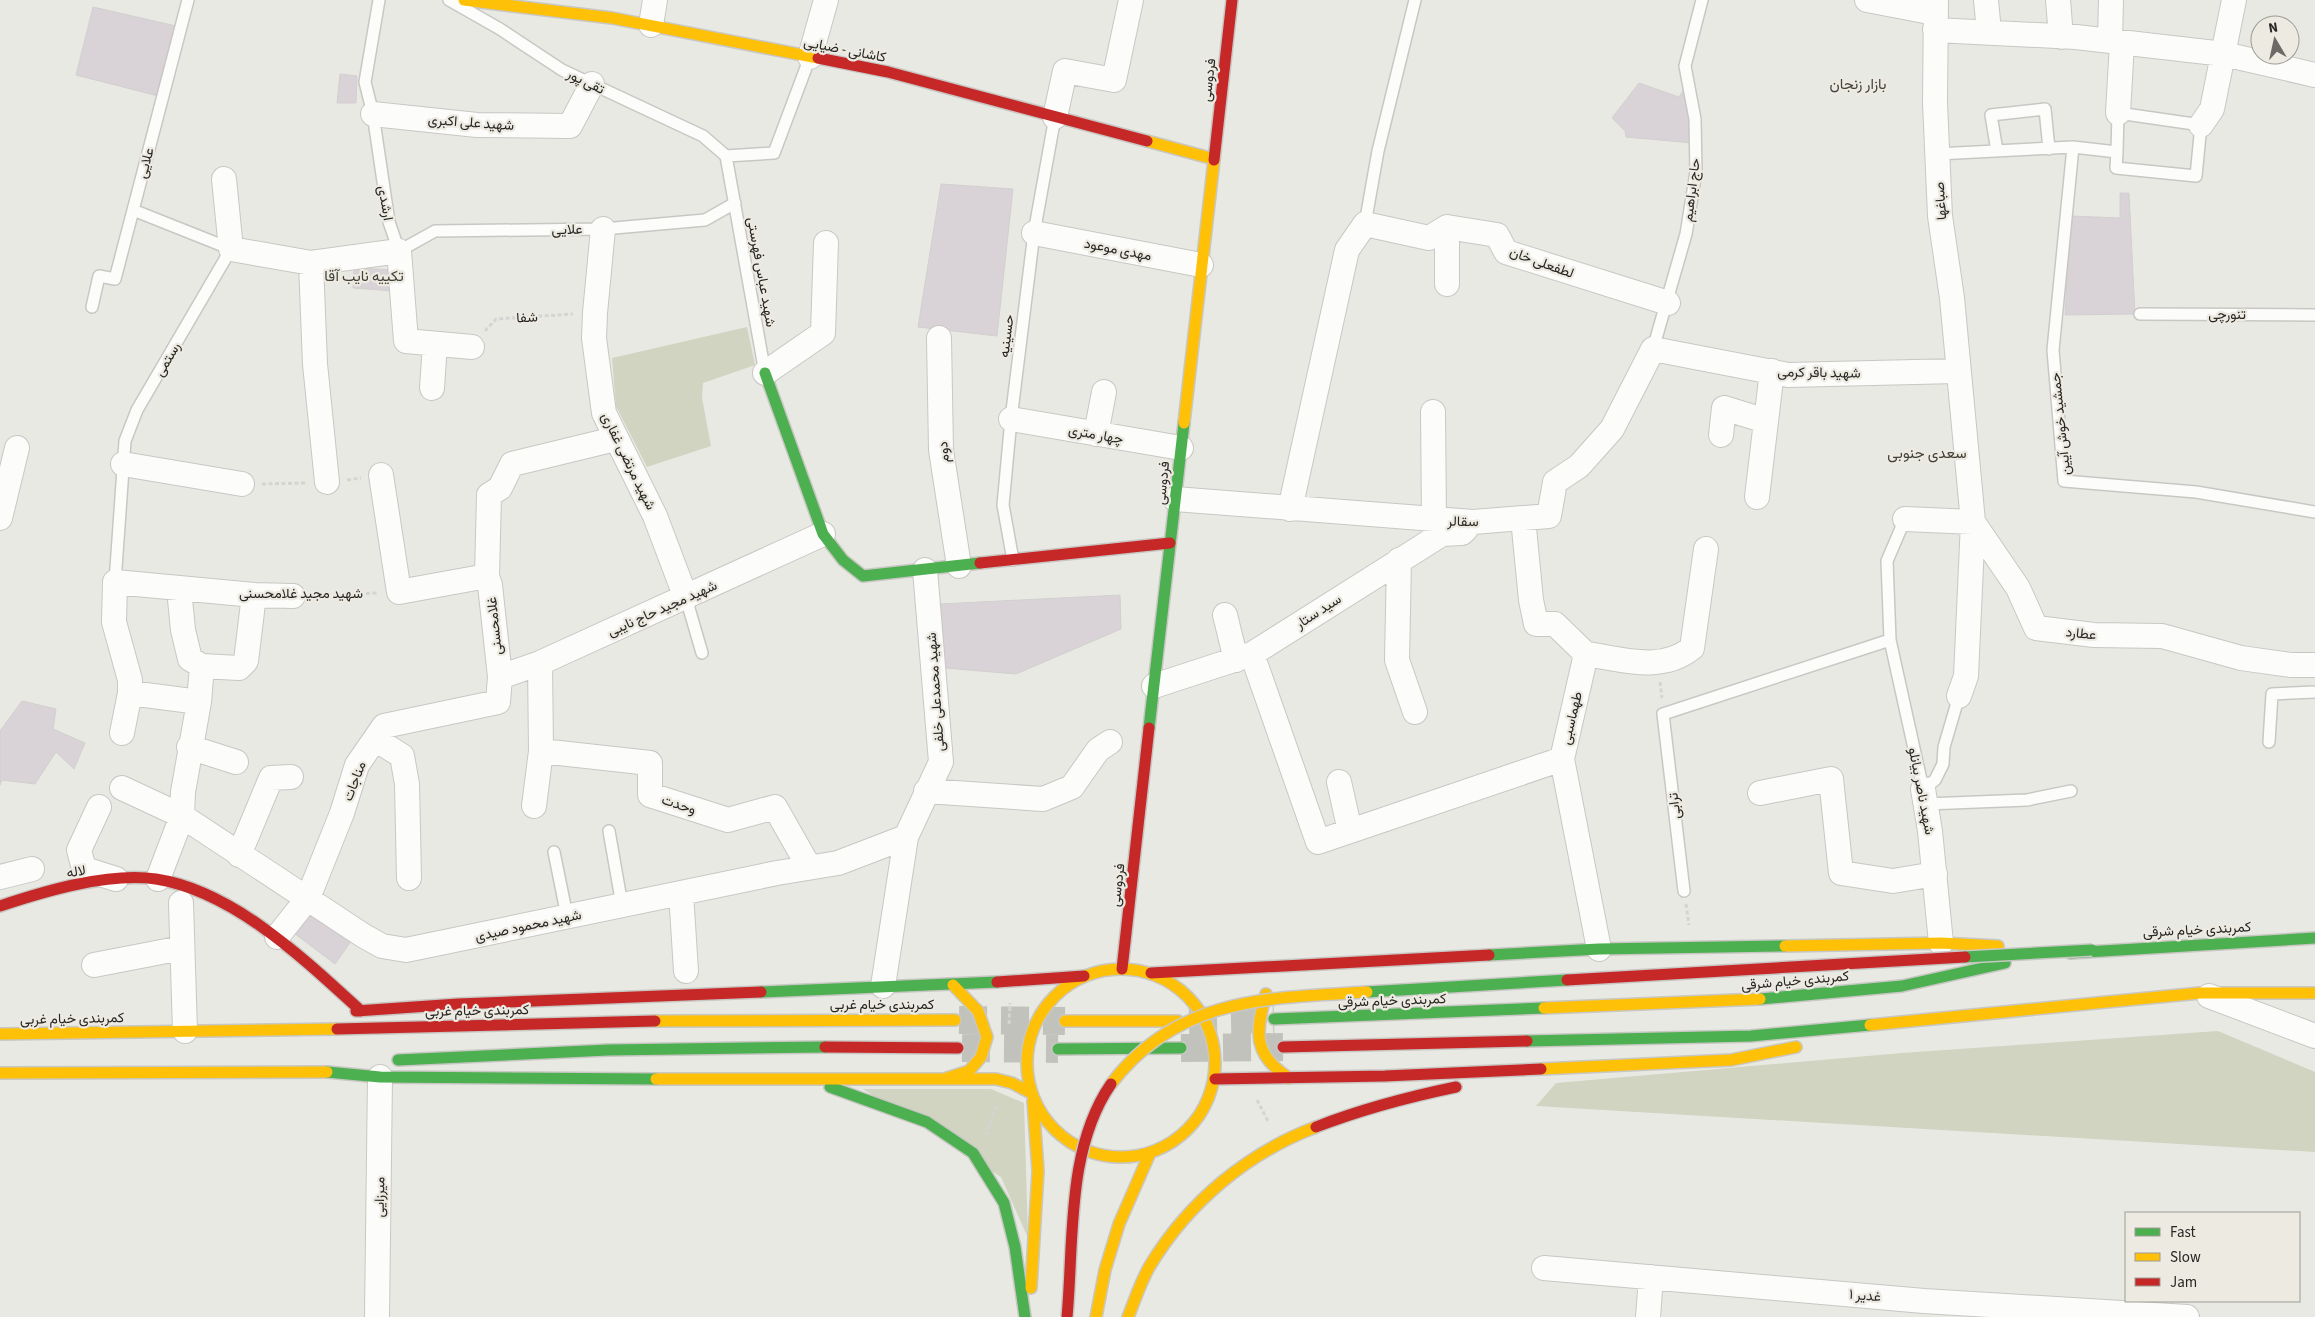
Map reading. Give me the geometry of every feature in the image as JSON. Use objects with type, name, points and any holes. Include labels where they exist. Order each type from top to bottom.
[{"type":"main road","name":"کاشانی - ضیایی","points":[[464,0],[612,18],[888,72],[1214,159]]},
{"type":"main road","name":"فردوسی","points":[[1122,969],[1232,0]]},
{"type":"main road","name":"شهید عباس فهرستی","points":[[765,373],[823,534]]},
{"type":"main road","points":[[823,534],[843,560],[863,576],[1170,543]]},
{"type":"main road","name":"لاله","points":[[0,906],[46,890],[116,879],[158,880],[202,892],[277,937],[361,1011]]},
{"type":"main road","name":"کمربندی خیام شرقی","points":[[1274,1019],[1733,1001],[1902,986],[2022,959],[2092,950],[2315,938]]},
{"type":"main road","points":[[342,1013],[883,986],[953,985],[1084,976],[1122,969],[1151,973],[1599,949],[1941,943],[2092,950]]},
{"type":"main road","points":[[1067,1317],[1078,1175],[1084,1143],[1092,1119],[1114,1080],[1128,1066],[1174,1030],[1194,1018],[1214,1010],[1242,1003],[1281,998],[2092,950]]},
{"type":"main road","points":[[1289,1078],[1274,1070],[1263,1058],[1257,1034],[1260,1012],[1266,992],[1283,974],[1304,966]]},
{"type":"main road","points":[[310,1071],[377,1067],[803,1078],[941,1080],[996,1078],[1012,1083],[1032,1095],[1047,1122],[1068,1141],[1093,1153],[1122,1158],[1150,1153],[1173,1142],[1192,1125],[1207,1104],[1214,1080],[1215,1052],[1208,1026],[1195,1003],[1175,985],[1151,973]]},
{"type":"main road","points":[[1026,1317],[1038,1212],[1037,1123],[1027,1070],[1027,1054],[1035,1024],[1053,999],[1064,988],[1084,976]]},
{"type":"main road","points":[[2200,993],[2256,981]]},
{"type":"main road","points":[[941,1080],[969,1071],[981,1057],[987,1037],[978,1010],[953,985]]},
{"type":"main road","points":[[1283,1047],[1751,1036],[2200,993],[2315,992]]},
{"type":"main road","points":[[1835,1040],[1967,1014]]},
{"type":"main road","points":[[196,1031],[286,1018]]},
{"type":"main road","name":"کمربندی خیام غربی","points":[[0,1034],[689,1020],[955,1020]]},
{"type":"main road","points":[[1066,1021],[1178,1021]]},
{"type":"main road","points":[[1214,1080],[1731,1060],[1806,1046]]},
{"type":"main road","points":[[0,1073],[310,1071],[377,1067],[492,1054],[849,1047],[958,1048]]},
{"type":"main road","points":[[1058,1049],[1181,1048]]},
{"type":"main road","points":[[1128,1317],[1137,1289],[1155,1256],[1178,1224],[1218,1183],[1242,1164],[1279,1141],[1314,1125],[1353,1111],[1424,1092],[1571,1067]]},
{"type":"main road","points":[[803,1078],[862,1097],[927,1122],[973,1153],[1004,1203],[1015,1247],[1026,1317]]},
{"type":"main road","points":[[1096,1317],[1105,1270],[1119,1224],[1150,1153]]},
{"type":"street","points":[[651,26],[655,0]]},
{"type":"street","points":[[810,57],[826,0]]},
{"type":"street","points":[[1055,117],[1065,71],[1114,80],[1131,0]]},
{"type":"street","points":[[1867,0],[1935,14],[1989,32],[2061,36],[2224,54],[2315,75]]},
{"type":"street","points":[[1986,0],[1989,32]]},
{"type":"street","points":[[2058,0],[2061,36]]},
{"type":"street","points":[[2111,0],[2116,42],[2118,113]]},
{"type":"street","points":[[2201,126],[2212,109],[2234,0]]},
{"type":"street","name":"صباغها","points":[[1935,14],[1940,216],[1952,298],[1957,371],[1972,522],[1966,676],[1959,696]]},
{"type":"street","name":"شهید علی اکبری","points":[[373,114],[477,125],[570,126],[592,84]]},
{"type":"street","points":[[224,179],[231,249],[311,263],[399,251]]},
{"type":"street","points":[[1290,509],[1346,250],[1365,224],[1429,238],[1447,228],[1447,284]]},
{"type":"street","name":"لطفعلی خان","points":[[1447,228],[1497,235],[1506,252],[1668,303]]},
{"type":"street","name":"شهید مرتضی غفاری","points":[[603,229],[594,338],[604,413],[615,439],[656,516],[686,598]]},
{"type":"street","name":"مهدی موعود","points":[[1034,233],[1201,265]]},
{"type":"street","points":[[765,373],[823,333],[826,243]]},
{"type":"street","name":"ارشدی","points":[[399,251],[406,341],[472,347]]},
{"type":"street","points":[[311,263],[315,364],[327,482]]},
{"type":"street","name":"دوم","points":[[939,338],[941,450],[959,566]]},
{"type":"street","points":[[432,388],[435,344]]},
{"type":"street","name":"شهید باقر کرمی","points":[[1653,349],[1788,375],[1957,371]]},
{"type":"street","name":"سقالر","points":[[1175,498],[1290,509],[1473,522],[1549,516],[1555,482],[1579,466],[1612,429],[1653,349]]},
{"type":"street","points":[[1757,497],[1772,371]]},
{"type":"street","points":[[1096,434],[1104,392]]},
{"type":"street","points":[[1721,435],[1724,408],[1766,421]]},
{"type":"street","points":[[1433,412],[1434,520]]},
{"type":"street","name":"چهار متری","points":[[1011,419],[1180,448]]},
{"type":"street","name":"غلامحسنی","points":[[500,677],[490,585],[487,576],[490,495],[500,488],[512,464],[615,439]]},
{"type":"street","points":[[0,518],[17,448]]},
{"type":"street","points":[[123,464],[242,484]]},
{"type":"street","points":[[381,476],[399,592],[487,576]]},
{"type":"street","points":[[1524,518],[1531,600],[1536,624],[1555,624],[1586,654],[1658,664],[1680,658],[1692,648],[1706,550]]},
{"type":"street","points":[[1905,519],[1972,522]]},
{"type":"street","name":"سید ستار","points":[[1154,686],[1244,657],[1442,534],[1462,533],[1473,522]]},
{"type":"street","name":"عطارد","points":[[1972,522],[2018,588],[2036,628],[2094,635],[2162,636],[2241,658],[2315,665]]},
{"type":"street","name":"شهید مجید حاج نایبی","points":[[500,677],[540,663],[823,534]]},
{"type":"street","points":[[1399,560],[1397,660],[1415,712]]},
{"type":"street","name":"شهید محمدعلی خلفی","points":[[883,986],[906,837],[941,762],[937,657],[926,570]]},
{"type":"street","points":[[115,582],[114,622],[130,680],[130,693],[122,733]]},
{"type":"street","name":"شهید مجید غلامحسنی","points":[[115,582],[254,595],[293,596]]},
{"type":"street","points":[[179,589],[182,630],[190,659],[202,666],[239,668],[246,661],[254,595]]},
{"type":"street","points":[[1224,615],[1244,657],[1318,842],[1562,759]]},
{"type":"street","name":"طهماسبی","points":[[1586,654],[1562,759],[1599,949]]},
{"type":"street","points":[[534,806],[541,751],[540,663]]},
{"type":"street","points":[[158,880],[182,816],[182,792],[199,702],[202,666]]},
{"type":"street","name":"مناجات","points":[[277,937],[308,898],[342,813],[357,765],[384,726],[498,702],[500,677]]},
{"type":"street","points":[[130,693],[199,702]]},
{"type":"street","points":[[375,739],[402,756],[407,784],[409,878]]},
{"type":"street","points":[[926,791],[1044,799],[1072,787],[1098,750],[1110,742]]},
{"type":"street","points":[[189,747],[236,762]]},
{"type":"street","name":"وحدت","points":[[541,751],[650,763],[650,795],[728,820],[775,807],[809,867]]},
{"type":"street","points":[[240,854],[271,778],[291,777]]},
{"type":"street","points":[[1760,793],[1830,780],[1841,873],[1893,881],[1934,874]]},
{"type":"street","points":[[1339,782],[1350,831]]},
{"type":"street","name":"شهید محمود صیدی","points":[[122,788],[182,816],[370,940],[382,946],[406,950],[809,867],[838,863],[906,837]]},
{"type":"street","name":"شهید ناصر بیانلو","points":[[1925,797],[1941,943]]},
{"type":"street","points":[[99,807],[79,850],[84,869],[116,879]]},
{"type":"street","points":[[0,877],[32,869]]},
{"type":"street","points":[[681,893],[686,971]]},
{"type":"street","points":[[181,904],[182,948],[196,1031]]},
{"type":"street","points":[[94,965],[182,948]]},
{"type":"street","points":[[2200,993],[2315,1036]]},
{"type":"street","name":"میرزایی","points":[[377,1067],[377,1317]]},
{"type":"street","name":"غدیر ۱","points":[[1544,1268],[1651,1277],[1923,1309],[2187,1317]]},
{"type":"street","points":[[1648,1317],[1651,1277]]},
{"type":"lane","name":"علایی","points":[[92,307],[99,276],[115,279],[188,0]]},
{"type":"lane","name":"ارشدی","points":[[379,0],[366,82],[373,114],[389,222],[399,251]]},
{"type":"lane","name":"تقی پور","points":[[449,0],[500,29],[562,70],[703,136],[726,156]]},
{"type":"lane","points":[[1365,224],[1378,151],[1415,0]]},
{"type":"lane","name":"حاج ابراهیم","points":[[1653,349],[1668,303],[1686,234],[1696,172],[1695,119],[1685,66],[1702,0]]},
{"type":"lane","points":[[726,156],[774,153],[810,57]]},
{"type":"lane","points":[[1997,151],[1991,115],[2045,109],[2049,148]]},
{"type":"lane","points":[[2118,113],[2201,126],[2196,176],[2116,168],[2118,113]]},
{"type":"lane","name":"حسینیه","points":[[1013,560],[1003,505],[1011,419],[1034,233],[1055,117]]},
{"type":"lane","points":[[1937,154],[2049,148],[2117,152]]},
{"type":"lane","name":"جمشید خوش آیین","points":[[2073,148],[2053,350],[2064,481],[2196,492],[2315,512]]},
{"type":"lane","name":"شهید عباس فهرستی","points":[[726,156],[765,373]]},
{"type":"lane","name":"علایی","points":[[399,251],[435,231],[603,229],[705,220],[734,203]]},
{"type":"lane","points":[[133,210],[231,249]]},
{"type":"lane","name":"رستمی","points":[[115,582],[125,441],[137,410],[231,249]]},
{"type":"lane","name":"تنورچی","points":[[2140,314],[2315,314]]},
{"type":"lane","name":"شهید ناصر بیانلو","points":[[1905,519],[1887,561],[1890,640],[1925,797]]},
{"type":"lane","points":[[686,598],[702,653]]},
{"type":"lane","points":[[1664,714],[1890,640]]},
{"type":"lane","points":[[2269,742],[2272,694],[2315,692]]},
{"type":"lane","points":[[1959,696],[1944,747],[1943,764],[1925,797],[2027,800],[2071,791]]},
{"type":"lane","name":"ترابی","points":[[1664,714],[1684,891]]},
{"type":"lane","points":[[609,831],[622,905]]},
{"type":"lane","points":[[554,852],[567,916]]},
{"type":"path","name":"شفا","points":[[472,347],[496,319],[595,313]]},
{"type":"path","points":[[242,484],[327,482],[381,476]]},
{"type":"path","name":"شهید مجید غلامحسنی","points":[[293,596],[399,592]]},
{"type":"path","points":[[1658,664],[1664,714]]},
{"type":"path","points":[[1684,891],[1692,948]]},
{"type":"green space","points":[[747,327],[755,365],[703,383],[702,398],[711,446],[647,467],[616,406],[612,358]]},
{"type":"green space","points":[[2218,1031],[2315,1072],[2315,1152],[1536,1106],[1556,1083],[1902,1053]]},
{"type":"green space","points":[[863,1089],[991,1089],[1024,1103],[1028,1238],[1001,1177]]},
{"type":"building","points":[[93,7],[176,26],[162,97],[76,75]]},
{"type":"building","points":[[340,74],[357,76],[356,103],[337,103]]},
{"type":"building","points":[[1639,83],[1679,97],[1683,91],[1688,94],[1693,143],[1626,137],[1625,131],[1612,118]]},
{"type":"building","points":[[941,184],[1013,189],[997,336],[918,327]]},
{"type":"building","points":[[2120,193],[2129,193],[2135,314],[2065,315],[2071,216],[2120,218]]},
{"type":"building","points":[[354,268],[396,270],[395,291],[353,288]]},
{"type":"building","points":[[1120,595],[1121,629],[1016,674],[945,668],[943,663],[940,604]]},
{"type":"building","points":[[22,701],[56,709],[53,729],[85,743],[74,769],[56,752],[35,784],[2,780],[0,785],[0,731]]},
{"type":"building","points":[[311,906],[352,940],[335,964],[290,930]]},
{"type":"tunnel","points":[[1189,1021],[1274,1019]]},
{"type":"tunnel","points":[[959,1020],[1065,1021]]},
{"type":"tunnel","points":[[1181,1048],[1283,1047]]},
{"type":"tunnel","points":[[962,1048],[1058,1049]]},
{"type":"traffic: fast","points":[[765,373],[823,534],[843,560],[863,576],[980,563]]},
{"type":"traffic: fast","points":[[1149,728],[1184,423]]},
{"type":"traffic: fast","points":[[2070,953],[2315,938]]},
{"type":"traffic: fast","points":[[1489,955],[1599,949],[1785,946]]},
{"type":"traffic: fast","points":[[1965,957],[2092,950]]},
{"type":"traffic: fast","points":[[1760,999],[1902,986],[2005,963]]},
{"type":"traffic: fast","points":[[1367,992],[1567,980]]},
{"type":"traffic: fast","points":[[761,992],[997,982]]},
{"type":"traffic: fast","points":[[1274,1019],[1544,1008]]},
{"type":"traffic: fast","points":[[1527,1041],[1751,1036],[1870,1025]]},
{"type":"traffic: fast","points":[[398,1060],[608,1050],[825,1047]]},
{"type":"traffic: fast","points":[[1058,1049],[1181,1048]]},
{"type":"traffic: fast","points":[[327,1072],[380,1077],[656,1079]]},
{"type":"traffic: fast","points":[[830,1087],[927,1122],[973,1153],[1004,1203],[1015,1247],[1025,1317]]},
{"type":"traffic: slow","points":[[464,0],[612,18],[818,58]]},
{"type":"traffic: slow","points":[[1147,141],[1214,159]]},
{"type":"traffic: slow","points":[[1184,423],[1214,160]]},
{"type":"traffic: slow","points":[[1785,946],[1941,943],[1998,946]]},
{"type":"traffic: slow","points":[[1112,969],[1130,969],[1148,973],[1165,980],[1181,990],[1194,1003],[1208,1027],[1215,1054],[1215,1063],[1215,1072],[1208,1099],[1194,1123],[1181,1136],[1165,1146],[1148,1153],[1130,1157],[1112,1157],[1094,1153],[1077,1146],[1061,1136],[1048,1123],[1038,1107],[1031,1090],[1027,1072],[1027,1054],[1031,1036],[1038,1019],[1048,1003],[1061,990],[1077,980],[1094,973],[1112,969]]},
{"type":"traffic: slow","points":[[947,1078],[969,1071],[981,1057],[987,1037],[978,1011],[953,985]]},
{"type":"traffic: slow","points":[[1111,1084],[1137,1055],[1165,1034],[1195,1018],[1227,1008],[1260,1001],[1367,992]]},
{"type":"traffic: slow","points":[[1870,1025],[2200,993],[2315,993]]},
{"type":"traffic: slow","points":[[1266,994],[1260,1020],[1260,1042],[1269,1061],[1289,1078]]},
{"type":"traffic: slow","points":[[1544,1008],[1760,999]]},
{"type":"traffic: slow","points":[[655,1021],[955,1020]]},
{"type":"traffic: slow","points":[[1065,1021],[1178,1021]]},
{"type":"traffic: slow","points":[[0,1034],[337,1029]]},
{"type":"traffic: slow","points":[[1541,1069],[1731,1060],[1796,1047]]},
{"type":"traffic: slow","points":[[0,1073],[327,1072]]},
{"type":"traffic: slow","points":[[656,1079],[996,1079],[1012,1083],[1031,1093]]},
{"type":"traffic: slow","points":[[1031,1288],[1038,1171],[1033,1101]]},
{"type":"traffic: slow","points":[[1128,1317],[1147,1270],[1166,1241],[1202,1200],[1243,1165],[1266,1151],[1316,1127]]},
{"type":"traffic: slow","points":[[1096,1317],[1105,1270],[1119,1224],[1150,1153]]},
{"type":"traffic: jam","points":[[1214,160],[1232,0]]},
{"type":"traffic: jam","points":[[818,58],[888,72],[1147,141]]},
{"type":"traffic: jam","points":[[980,563],[1170,543]]},
{"type":"traffic: jam","points":[[1122,969],[1149,728]]},
{"type":"traffic: jam","points":[[0,906],[77,884],[118,878],[156,879],[185,886],[213,898],[267,930],[361,1011]]},
{"type":"traffic: jam","points":[[1151,973],[1489,955]]},
{"type":"traffic: jam","points":[[1567,980],[1965,957]]},
{"type":"traffic: jam","points":[[997,982],[1084,976]]},
{"type":"traffic: jam","points":[[356,1011],[458,1004],[761,992]]},
{"type":"traffic: jam","points":[[337,1029],[655,1021]]},
{"type":"traffic: jam","points":[[1283,1047],[1527,1041]]},
{"type":"traffic: jam","points":[[825,1047],[958,1048]]},
{"type":"traffic: jam","points":[[1215,1079],[1385,1076],[1541,1069]]},
{"type":"traffic: jam","points":[[1067,1317],[1072,1227],[1079,1167],[1086,1137],[1096,1110],[1111,1084]]},
{"type":"traffic: jam","points":[[1316,1127],[1385,1104],[1456,1087]]},
{"type":"district","name":"بازار زنجان","points":[[1858,84]]},
{"type":"district","name":"تکییه نایب آقا","points":[[364,276]]},
{"type":"district","name":"سعدی جنوبی","points":[[1927,453]]}]
